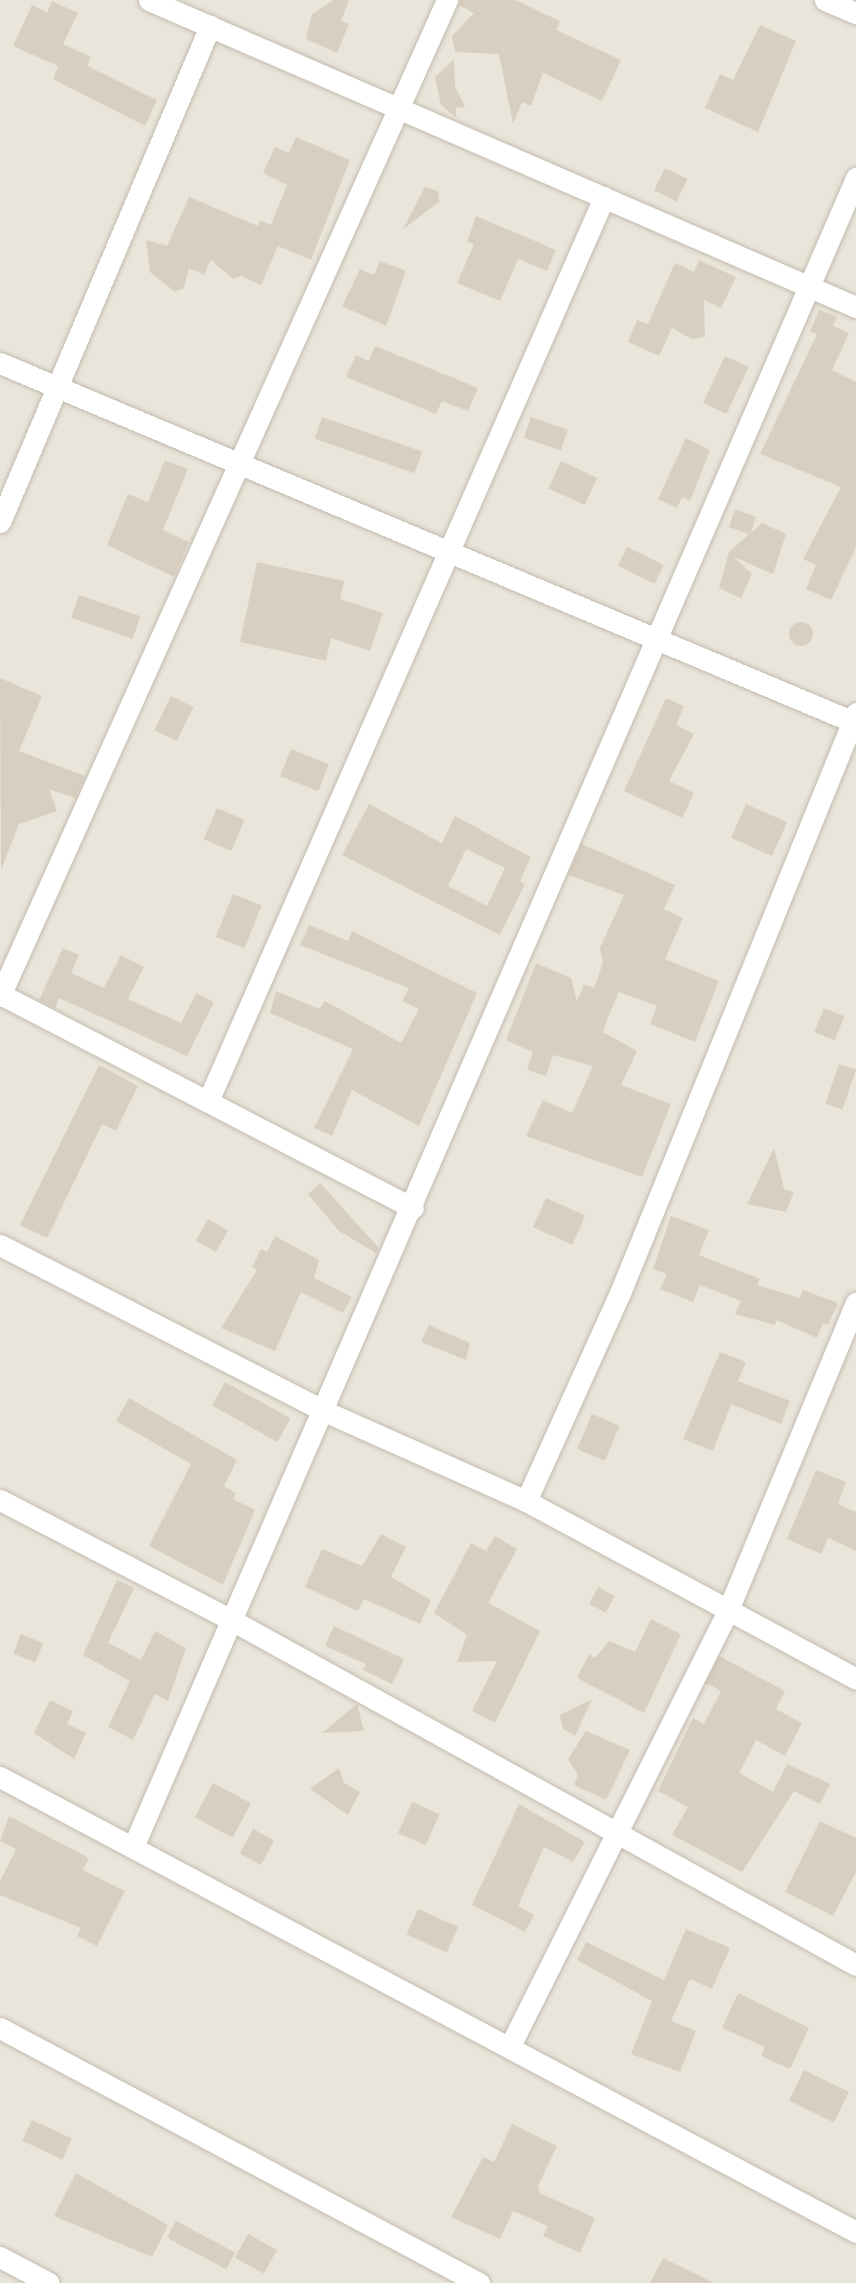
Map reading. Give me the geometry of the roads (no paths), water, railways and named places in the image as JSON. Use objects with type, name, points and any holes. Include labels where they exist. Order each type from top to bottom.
[{"type":"street","points":[[149,0],[856,307]]},
{"type":"street","points":[[413,1208],[0,995],[447,0]]},
{"type":"street","points":[[825,0],[856,13]]},
{"type":"street","points":[[0,522],[60,387],[210,26]]},
{"type":"street","points":[[133,1847],[235,1622],[856,178]]},
{"type":"street","points":[[208,1101],[604,197]]},
{"type":"street","points":[[0,363],[240,461],[658,639],[855,719],[620,1293],[526,1501]]},
{"type":"street","points":[[0,1245],[324,1411],[526,1501],[856,1679]]},
{"type":"street","points":[[510,2046],[728,1610],[856,1303]]},
{"type":"street","points":[[0,1500],[235,1622],[856,1965]]},
{"type":"street","points":[[0,1777],[510,2046],[856,2232]]},
{"type":"street","points":[[0,2028],[479,2283]]},
{"type":"street","points":[[0,2257],[49,2283]]}]
